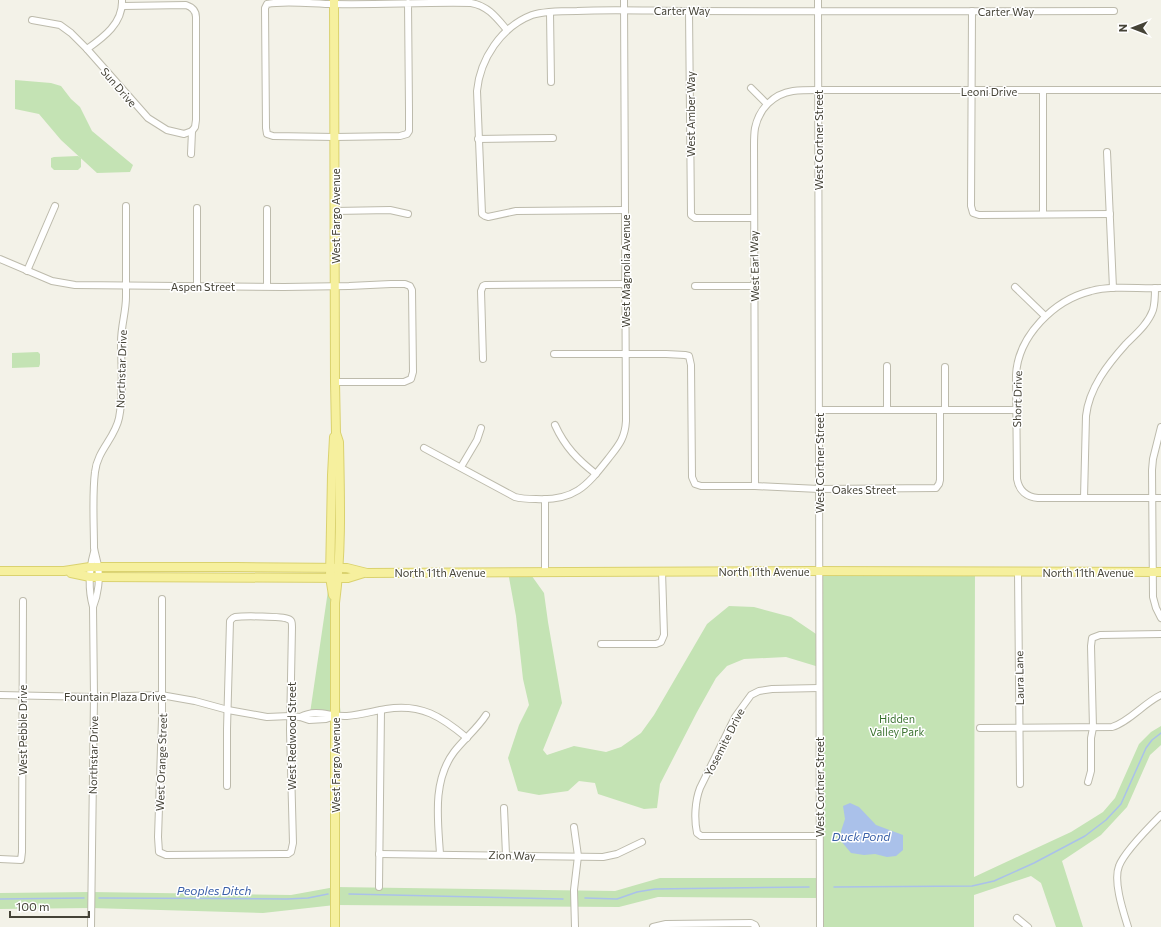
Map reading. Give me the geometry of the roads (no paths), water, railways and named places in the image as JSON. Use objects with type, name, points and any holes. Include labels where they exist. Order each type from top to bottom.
[{"type":"main road","name":"West Fargo Avenue","points":[[334,2],[335,382],[336,433],[338,442],[339,469],[335,603],[335,927]]},
{"type":"main road","name":"West Fargo Avenue","points":[[336,433],[333,441],[330,568],[336,574]]},
{"type":"main road","name":"North 11th Avenue","points":[[0,571],[64,571],[94,567],[330,568]]},
{"type":"main road","name":"North 11th Avenue","points":[[178,578],[187,574],[225,574],[236,567]]},
{"type":"main road","name":"North 11th Avenue","points":[[64,571],[94,577],[178,578],[336,574],[348,578],[368,572],[1161,572]]},
{"type":"street","name":"West Magnolia Avenue","points":[[424,448],[515,497],[545,499],[564,497],[582,489],[596,474],[622,440],[625,433],[624,0]]},
{"type":"street","name":"West Cortner Street","points":[[818,0],[820,927]]},
{"type":"street","points":[[408,3],[409,131],[407,134],[400,136],[335,137],[273,136],[267,134],[265,5],[269,3],[334,2],[458,3],[479,5],[489,10],[508,30]]},
{"type":"street","points":[[87,49],[102,38],[114,26],[121,14],[123,3],[182,5],[191,7],[196,17],[196,120],[195,127],[192,131],[191,154]]},
{"type":"street","name":"Carter Way","points":[[624,210],[516,210],[492,216],[483,215],[481,210],[478,139],[478,91],[480,74],[488,55],[495,44],[508,30],[531,16],[540,13],[562,11],[623,10],[1114,11]]},
{"type":"street","name":"West Amber Way","points":[[689,11],[690,210],[692,217],[754,218]]},
{"type":"street","points":[[972,11],[971,206],[974,214],[1110,214]]},
{"type":"street","points":[[550,13],[551,82]]},
{"type":"street","name":"Sun Drive","points":[[32,20],[60,25],[71,33],[148,118],[167,130],[184,134],[192,131]]},
{"type":"street","points":[[751,88],[766,103],[792,91],[818,90]]},
{"type":"street","name":"Leoni Drive","points":[[818,90],[1161,90]]},
{"type":"street","points":[[1043,90],[1043,214]]},
{"type":"street","name":"West Earl Way","points":[[755,486],[755,129],[758,118],[766,103]]},
{"type":"street","points":[[478,139],[554,138]]},
{"type":"street","points":[[1107,152],[1113,288]]},
{"type":"street","points":[[27,271],[55,206]]},
{"type":"street","name":"Northstar Drive","points":[[91,927],[94,697],[93,607],[98,595],[94,577],[95,472],[101,452],[116,430],[119,417],[122,329],[126,308],[126,206]]},
{"type":"street","points":[[197,208],[197,286]]},
{"type":"street","points":[[267,209],[267,286]]},
{"type":"street","points":[[335,211],[390,210],[408,214]]},
{"type":"street","name":"Aspen Street","points":[[0,259],[52,281],[86,286],[335,286],[391,284],[405,284],[410,286],[412,290],[412,379],[404,382],[335,382]]},
{"type":"street","points":[[483,359],[481,290],[483,286],[488,284],[625,284]]},
{"type":"street","points":[[695,286],[754,286]]},
{"type":"street","points":[[1015,287],[1044,316]]},
{"type":"street","name":"Short Drive","points":[[1084,498],[1032,497],[1022,491],[1018,484],[1016,375],[1018,363],[1028,339],[1037,324],[1044,316],[1069,299],[1083,293],[1113,288],[1158,288]]},
{"type":"street","points":[[1158,288],[1153,309],[1147,321],[1105,370],[1095,387],[1088,404],[1086,416],[1084,498],[1161,498]]},
{"type":"street","points":[[554,354],[625,355]]},
{"type":"street","name":"Oakes Street","points":[[625,355],[689,356],[691,365],[691,471],[694,484],[701,486],[755,486],[819,489],[938,487],[940,480],[942,410]]},
{"type":"street","points":[[887,366],[887,410]]},
{"type":"street","points":[[942,410],[945,367]]},
{"type":"street","points":[[819,410],[1016,410]]},
{"type":"street","points":[[555,426],[565,444],[577,458],[596,474]]},
{"type":"street","points":[[461,467],[477,440],[481,428]]},
{"type":"street","points":[[1161,428],[1152,459],[1152,572],[1154,602],[1161,618]]},
{"type":"street","points":[[545,499],[545,572]]},
{"type":"street","points":[[601,644],[656,644],[661,642],[664,635],[662,571]]},
{"type":"street","name":"Laura Lane","points":[[1018,572],[1020,784]]},
{"type":"street","name":"West Orange Street","points":[[162,599],[162,754],[158,837],[159,852],[166,855],[290,853]]},
{"type":"street","name":"West Pebble Drive","points":[[0,860],[21,860],[22,852],[23,601]]},
{"type":"street","name":"West Redwood Street","points":[[228,710],[231,619],[252,617],[283,618],[290,620],[292,627],[290,716],[293,843],[290,853]]},
{"type":"street","points":[[1088,782],[1091,767],[1091,738],[1093,728],[1092,638],[1100,635],[1161,634]]},
{"type":"street","name":"Yosemite Drive","points":[[819,688],[772,689],[759,691],[749,697],[735,717],[697,796],[696,829],[698,835],[701,836],[820,836]]},
{"type":"street","name":"Fountain Plaza Drive","points":[[0,696],[94,697],[162,695],[267,717],[300,717],[309,712],[325,712],[335,716],[348,716],[381,710],[407,708],[419,710],[444,719],[466,738]]},
{"type":"street","points":[[980,728],[1093,728],[1117,726],[1150,701],[1161,695]]},
{"type":"street","points":[[227,786],[228,710]]},
{"type":"street","points":[[379,886],[381,710]]},
{"type":"street","points":[[440,854],[439,798],[441,780],[447,762],[486,715]]},
{"type":"street","points":[[504,808],[506,855]]},
{"type":"street","points":[[1128,927],[1120,900],[1118,867],[1123,858],[1161,815]]},
{"type":"street","points":[[574,827],[578,856],[574,890],[575,927]]},
{"type":"street","name":"Zion Way","points":[[379,854],[603,857],[617,854],[642,842]]},
{"type":"street","points":[[1017,918],[1028,927]]},
{"type":"street","points":[[653,927],[666,924],[693,926],[751,923],[756,926]]},
{"type":"water","name":"Duck Pond","points":[[850,803],[859,807],[876,825],[903,835],[903,850],[896,856],[887,857],[875,854],[864,855],[851,853],[841,841],[841,831],[845,819],[843,806]]},
{"type":"waterway","points":[[834,887],[972,886],[994,881],[1034,863],[1085,836],[1106,820],[1121,804],[1146,748],[1152,740],[1161,733]]},
{"type":"waterway","points":[[585,898],[617,899],[637,892],[655,889],[809,887]]},
{"type":"waterway","name":"Peoples Ditch","points":[[99,898],[287,899],[308,898],[328,894]]},
{"type":"waterway","name":"Peoples Ditch","points":[[349,894],[563,899]]},
{"type":"waterway","name":"Peoples Ditch","points":[[0,899],[84,898]]},
{"type":"park label","name":"Hidden Valley Park","points":[[897,724]]}]
